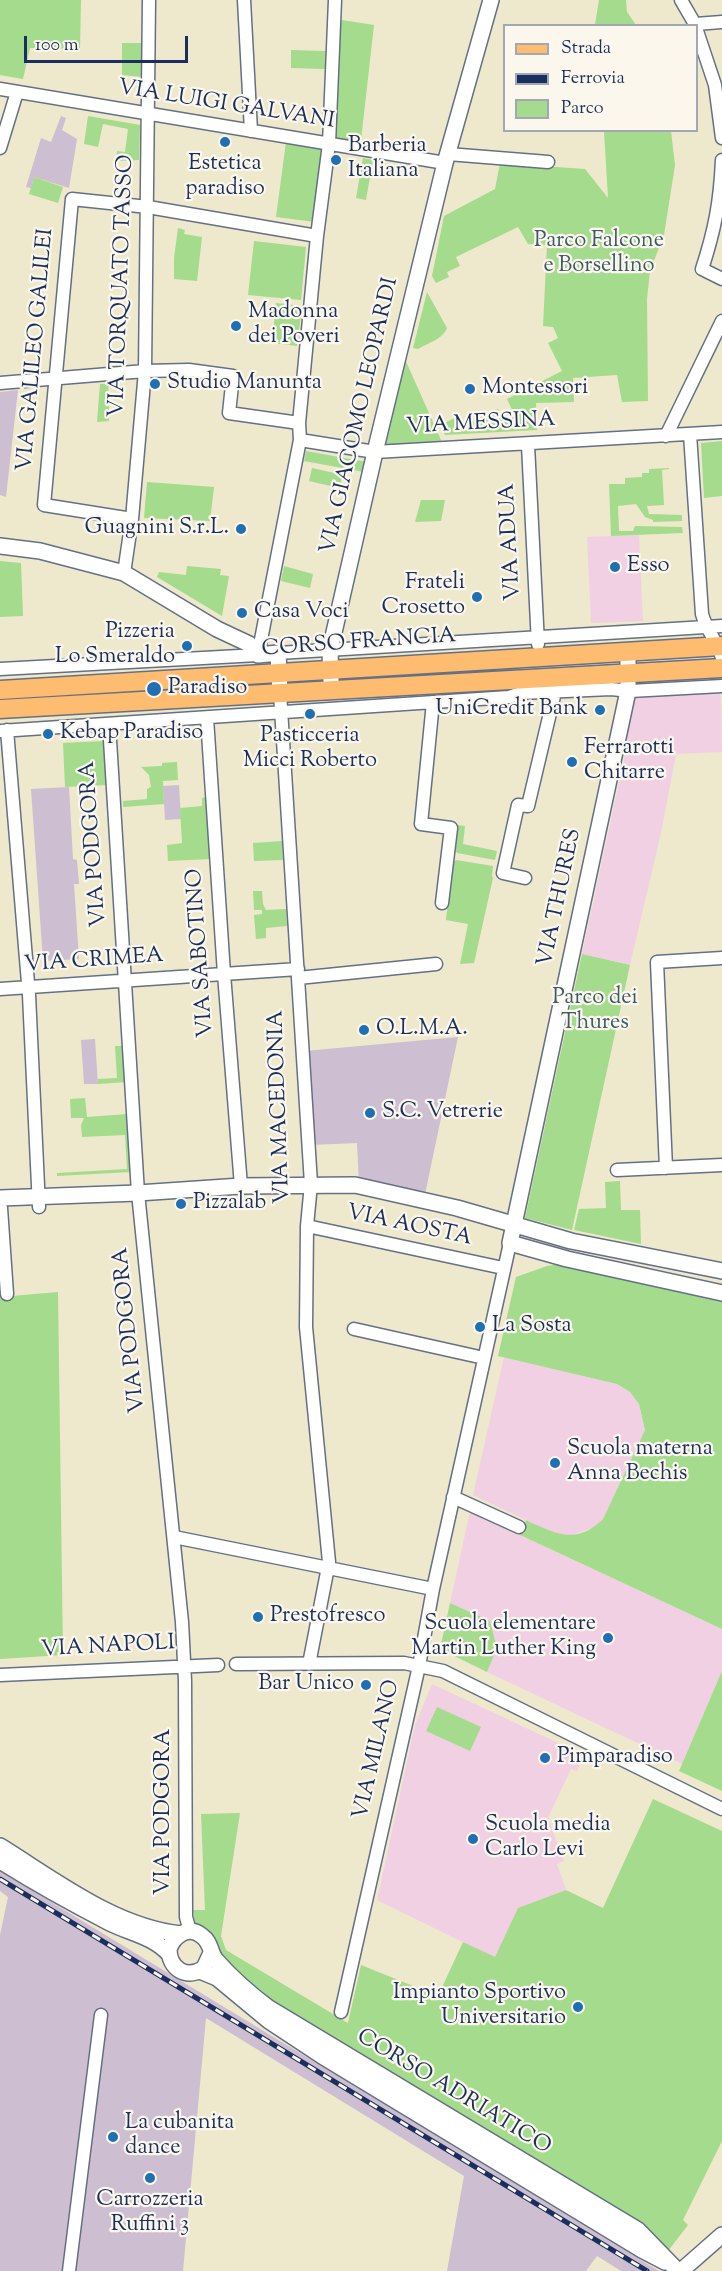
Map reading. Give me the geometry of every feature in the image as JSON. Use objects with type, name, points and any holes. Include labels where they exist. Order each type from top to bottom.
[{"type":"main road","name":"CORSO FRANCIA","points":[[0,690],[628,651],[721,652]]},
{"type":"main road","name":"CORSO FRANCIA","points":[[0,709],[722,668]]},
{"type":"street","name":"VIA TORQUATO TASSO","points":[[124,573],[132,519],[145,371],[149,0]]},
{"type":"street","points":[[244,0],[251,131]]},
{"type":"street","points":[[258,655],[300,440],[317,236],[329,144],[335,0]]},
{"type":"street","name":"VIA GIACOMO LEOPARDI","points":[[332,690],[330,650],[375,452],[446,159],[491,0]]},
{"type":"street","points":[[681,0],[695,24]]},
{"type":"street","points":[[698,26],[722,22]]},
{"type":"street","points":[[698,32],[715,85],[722,138]]},
{"type":"street","name":"VIA LUIGI GALVANI","points":[[0,89],[329,144],[446,159]]},
{"type":"street","points":[[0,148],[17,92]]},
{"type":"street","points":[[446,159],[548,162]]},
{"type":"street","points":[[722,160],[720,200],[702,269],[722,279]]},
{"type":"street","name":"VIA GALILEO GALILEI","points":[[132,519],[44,505],[72,199],[148,207]]},
{"type":"street","points":[[148,207],[317,236]]},
{"type":"street","points":[[666,436],[722,321]]},
{"type":"street","points":[[0,383],[145,371],[189,370],[233,376],[229,413],[300,423]]},
{"type":"street","name":"VIA MESSINA","points":[[300,440],[375,452],[528,445],[722,432]]},
{"type":"street","points":[[690,434],[702,614],[721,652]]},
{"type":"street","name":"VIA ADUA","points":[[528,445],[539,657]]},
{"type":"street","points":[[0,546],[40,551],[124,573],[218,629],[249,644],[258,655]]},
{"type":"street","name":"CORSO FRANCIA","points":[[0,669],[722,626]]},
{"type":"street","name":"VIA THURES","points":[[510,1243],[628,691],[627,632]]},
{"type":"street","name":"VIA MACEDONIA","points":[[278,653],[311,1184],[307,1226],[306,1327],[328,1567],[309,1664]]},
{"type":"street","points":[[38,1202],[28,987],[3,730],[509,697],[520,693],[722,686]]},
{"type":"street","name":"CORSO FRANCIA","points":[[332,690],[332,709]]},
{"type":"street","points":[[525,878],[503,873],[518,805],[528,806],[555,692]]},
{"type":"street","points":[[433,702],[421,824],[451,828],[442,903]]},
{"type":"street","name":"VIA SABOTINO","points":[[207,718],[241,1186]]},
{"type":"street","name":"VIA PODGORA","points":[[109,724],[138,1193],[185,1665],[185,1933]]},
{"type":"street","points":[[666,1168],[657,962],[722,958]]},
{"type":"street","name":"VIA CRIMEA","points":[[0,989],[224,974],[298,973],[436,964]]},
{"type":"street","points":[[617,1170],[722,1165]]},
{"type":"street","points":[[7,1294],[0,1205],[38,1202],[128,1203],[138,1193],[241,1186],[356,1185],[457,1208],[571,1241],[722,1271]]},
{"type":"street","name":"VIA AOSTA","points":[[307,1226],[503,1268]]},
{"type":"street","points":[[510,1243],[567,1259],[722,1293]]},
{"type":"street","name":"VIA MILANO","points":[[341,2012],[419,1666],[433,1589],[510,1243]]},
{"type":"street","points":[[354,1329],[484,1358]]},
{"type":"street","points":[[453,1497],[519,1527]]},
{"type":"street","points":[[174,1537],[433,1589]]},
{"type":"street","points":[[236,1664],[404,1664],[443,1671],[722,1809]]},
{"type":"street","name":"VIA NAPOLI","points":[[0,1675],[218,1665]]},
{"type":"street","points":[[0,1846],[111,1912],[150,1928],[185,1933]]},
{"type":"street","name":"CORSO ADRIATICO","points":[[0,1861],[68,1902],[115,1926],[152,1940],[169,1954],[172,1964],[181,1972],[200,1971],[217,1978],[269,2021],[468,2137]]},
{"type":"street","points":[[169,1954],[171,1942],[185,1933]]},
{"type":"street","name":"CORSO ADRIATICO","points":[[185,1933],[204,1937],[211,1953],[240,1984],[269,2008],[642,2250],[679,2270]]},
{"type":"street","points":[[200,1971],[208,1963],[211,1953]]},
{"type":"street","points":[[69,2271],[101,2015]]},
{"type":"street","points":[[693,2271],[714,2250],[722,2235]]},
{"type":"street","points":[[679,2270],[714,2250]]},
{"type":"shaded area","points":[[61,116],[66,118],[62,130],[77,139],[69,188],[34,177],[31,188],[26,187],[41,138],[51,142]]},
{"type":"shaded area","points":[[18,390],[6,497],[0,495],[0,392]]},
{"type":"shaded area","name":"Esso","points":[[639,535],[643,621],[591,623],[587,537]]},
{"type":"shaded area","points":[[720,670],[722,752],[676,754],[661,833],[630,965],[582,954],[627,746],[619,744],[631,675]]},
{"type":"shaded area","points":[[179,785],[181,819],[165,820],[163,786]]},
{"type":"shaded area","points":[[69,787],[73,859],[77,860],[79,884],[74,884],[79,959],[43,961],[31,789]]},
{"type":"shaded area","points":[[458,1037],[424,1199],[359,1184],[357,1143],[310,1145],[305,1051]]},
{"type":"shaded area","points":[[95,1039],[98,1084],[84,1084],[81,1040]]},
{"type":"shaded area","name":"Scuola materna Anna Bechis","points":[[504,1357],[617,1384],[630,1392],[639,1404],[645,1430],[603,1519],[595,1527],[572,1535],[553,1533],[473,1495]]},
{"type":"shaded area","name":"Scuola elementare Martin Luther King","points":[[470,1512],[722,1629],[722,1671],[682,1764],[487,1672],[497,1648],[490,1621],[450,1603]]},
{"type":"shaded area","name":"Scuola media Carlo Levi","points":[[432,1684],[584,1755],[577,1771],[571,1769],[548,1818],[564,1861],[557,1864],[566,1890],[518,1908],[495,1958],[377,1900],[415,1725]]},
{"type":"shaded area","points":[[0,1871],[659,2271],[621,2271],[597,2256],[586,2271],[447,2271],[464,2176],[206,2018],[183,2271],[0,2271],[0,1935],[8,1897],[0,1891]]},
{"type":"green space","points":[[0,0],[81,0],[80,49],[30,48],[23,79],[0,75]]},
{"type":"green space","points":[[599,0],[626,0],[627,12],[635,24],[595,24]]},
{"type":"green space","points":[[342,20],[374,25],[360,149],[329,144],[334,27]]},
{"type":"green space","points":[[122,43],[142,43],[142,77],[122,75]]},
{"type":"green space","points":[[291,50],[326,51],[325,69],[291,68]]},
{"type":"green space","points":[[88,116],[140,125],[139,160],[116,161],[117,151],[125,152],[128,129],[103,124],[98,147],[84,144]]},
{"type":"green space","name":"Parco Falcone e Borsellino","points":[[604,132],[671,132],[675,165],[664,235],[650,271],[647,299],[648,401],[622,402],[617,375],[573,378],[574,402],[536,403],[537,430],[445,435],[440,425],[455,418],[460,428],[498,409],[504,421],[515,416],[507,399],[562,371],[548,343],[558,338],[553,327],[543,326],[547,245],[528,244],[518,227],[456,257],[460,266],[447,272],[449,277],[436,283],[432,276],[444,216],[495,189],[500,163],[585,169],[608,198]]},
{"type":"green space","points":[[286,142],[325,150],[315,222],[276,217]]},
{"type":"green space","points":[[363,158],[373,160],[366,200],[356,198]]},
{"type":"green space","points":[[34,177],[63,187],[58,203],[29,194]]},
{"type":"green space","points":[[178,228],[185,230],[184,234],[202,237],[197,281],[174,279]]},
{"type":"green space","points":[[254,241],[306,247],[301,300],[248,295]]},
{"type":"green space","points":[[427,292],[447,328],[435,340],[418,349],[413,348]]},
{"type":"green space","points":[[276,303],[302,306],[297,346],[272,343]]},
{"type":"green space","points":[[400,348],[445,449],[375,452]]},
{"type":"green space","points":[[100,384],[109,384],[107,400],[109,401],[109,421],[97,422]]},
{"type":"green space","points":[[722,441],[722,496],[704,498],[701,443]]},
{"type":"green space","points":[[306,451],[367,462],[364,472],[304,461]]},
{"type":"green space","points":[[312,468],[343,475],[339,488],[309,481]]},
{"type":"green space","points":[[669,468],[662,470],[664,505],[647,506],[649,514],[682,515],[682,521],[653,522],[645,517],[636,504],[618,506],[619,531],[633,531],[635,526],[682,527],[683,533],[611,536],[609,484],[625,484],[625,478],[642,477],[642,473],[649,473],[649,469]]},
{"type":"green space","points":[[147,482],[214,487],[210,521],[144,518]]},
{"type":"green space","points":[[421,500],[445,500],[441,521],[415,522]]},
{"type":"green space","points":[[0,561],[21,563],[23,616],[0,617]]},
{"type":"green space","points":[[187,566],[221,569],[220,575],[229,576],[222,616],[157,577],[159,572],[186,575]]},
{"type":"green space","points":[[284,566],[313,574],[310,588],[281,581]]},
{"type":"green space","points":[[104,741],[107,785],[65,787],[63,743]]},
{"type":"green space","points":[[177,762],[178,780],[163,781],[164,804],[123,807],[123,801],[147,799],[147,789],[151,787],[149,775],[141,767],[162,766],[162,763]]},
{"type":"green space","points":[[206,797],[210,859],[168,861],[167,845],[182,843],[180,808],[202,806],[202,798]]},
{"type":"green space","points":[[457,825],[465,826],[463,844],[497,851],[495,860],[457,853],[454,849]]},
{"type":"green space","points":[[282,841],[283,860],[254,861],[253,843]]},
{"type":"green space","points":[[456,860],[493,866],[493,878],[474,963],[460,964],[468,924],[446,920],[452,863]]},
{"type":"green space","points":[[253,891],[262,891],[266,910],[286,909],[287,926],[266,928],[266,938],[256,939],[254,915],[262,914],[262,910],[254,910]]},
{"type":"green space","name":"Parco dei Thures","points":[[582,954],[630,965],[572,1230],[525,1218]]},
{"type":"green space","points":[[115,1046],[124,1046],[126,1082],[98,1084],[98,1079],[117,1078]]},
{"type":"green space","points":[[85,1098],[87,1117],[128,1114],[131,1172],[57,1176],[57,1173],[127,1169],[125,1135],[82,1137],[81,1125],[84,1118],[71,1118],[70,1099]]},
{"type":"green space","points":[[620,1181],[621,1210],[640,1210],[641,1244],[574,1230],[579,1209],[606,1208],[605,1182]]},
{"type":"green space","points":[[567,1263],[722,1298],[722,1629],[520,1535],[526,1520],[566,1535],[584,1532],[603,1519],[645,1430],[639,1404],[630,1392],[617,1384],[498,1356],[516,1277],[547,1266]]},
{"type":"green space","points":[[58,1292],[63,1655],[0,1659],[0,1297]]},
{"type":"green space","points":[[450,1603],[490,1621],[497,1648],[487,1672],[440,1649]]},
{"type":"green space","points":[[722,1671],[722,1791],[679,1771]]},
{"type":"green space","points":[[437,1707],[481,1727],[470,1751],[426,1731]]},
{"type":"green space","name":"Impianto Sportivo Universitario","points":[[653,1799],[722,1831],[722,2141],[683,2220],[688,2225],[668,2251],[247,1987],[195,1924],[193,1910],[205,1910],[201,1814],[240,1813],[221,1936],[226,1950],[348,2023],[361,1965],[438,1996],[463,1942],[495,1957],[518,1908],[566,1890],[603,1908]]},
{"type":"railway","points":[[0,1879],[647,2271]]},
{"type":"place","name":"Estetica paradiso","points":[[225,142]]},
{"type":"place","name":"Barberia Italiana","points":[[336,160]]},
{"type":"place","name":"Madonna dei Poveri","points":[[236,326]]},
{"type":"place","name":"Studio Manunta","points":[[155,384]]},
{"type":"place","name":"Montessori","points":[[470,389]]},
{"type":"place","name":"Guagnini S.r.L.","points":[[241,529]]},
{"type":"place","name":"Esso","points":[[615,567]]},
{"type":"place","name":"Frateli Crosetto","points":[[477,597]]},
{"type":"place","name":"Casa Voci","points":[[242,613]]},
{"type":"place","name":"Pizzeria Lo Smeraldo","points":[[187,646]]},
{"type":"place","name":"Paradiso","points":[[154,689]]},
{"type":"place","name":"UniCredit Bank","points":[[600,710]]},
{"type":"place","name":"Pasticceria Micci Roberto","points":[[310,714]]},
{"type":"place","name":"Kebap Paradiso","points":[[48,734]]},
{"type":"place","name":"Ferrarotti Chitarre","points":[[572,762]]},
{"type":"place","name":"O.L.M.A.","points":[[364,1030]]},
{"type":"place","name":"S.C. Vetrerie","points":[[370,1113]]},
{"type":"place","name":"Pizzalab","points":[[181,1204]]},
{"type":"place","name":"La Sosta","points":[[480,1327]]},
{"type":"place","name":"Scuola materna Anna Bechis","points":[[555,1463]]},
{"type":"place","name":"Prestofresco","points":[[258,1617]]},
{"type":"place","name":"Scuola elementare Martin Luther King","points":[[608,1638]]},
{"type":"place","name":"Bar Unico","points":[[366,1685]]},
{"type":"place","name":"Pimparadiso","points":[[545,1758]]},
{"type":"place","name":"Scuola media Carlo Levi","points":[[473,1839]]},
{"type":"place","name":"Impianto Sportivo Universitario","points":[[578,2007]]},
{"type":"place","name":"La cubanita dance","points":[[113,2137]]},
{"type":"place","name":"Carrozzeria Ruffini 3","points":[[150,2178]]}]
